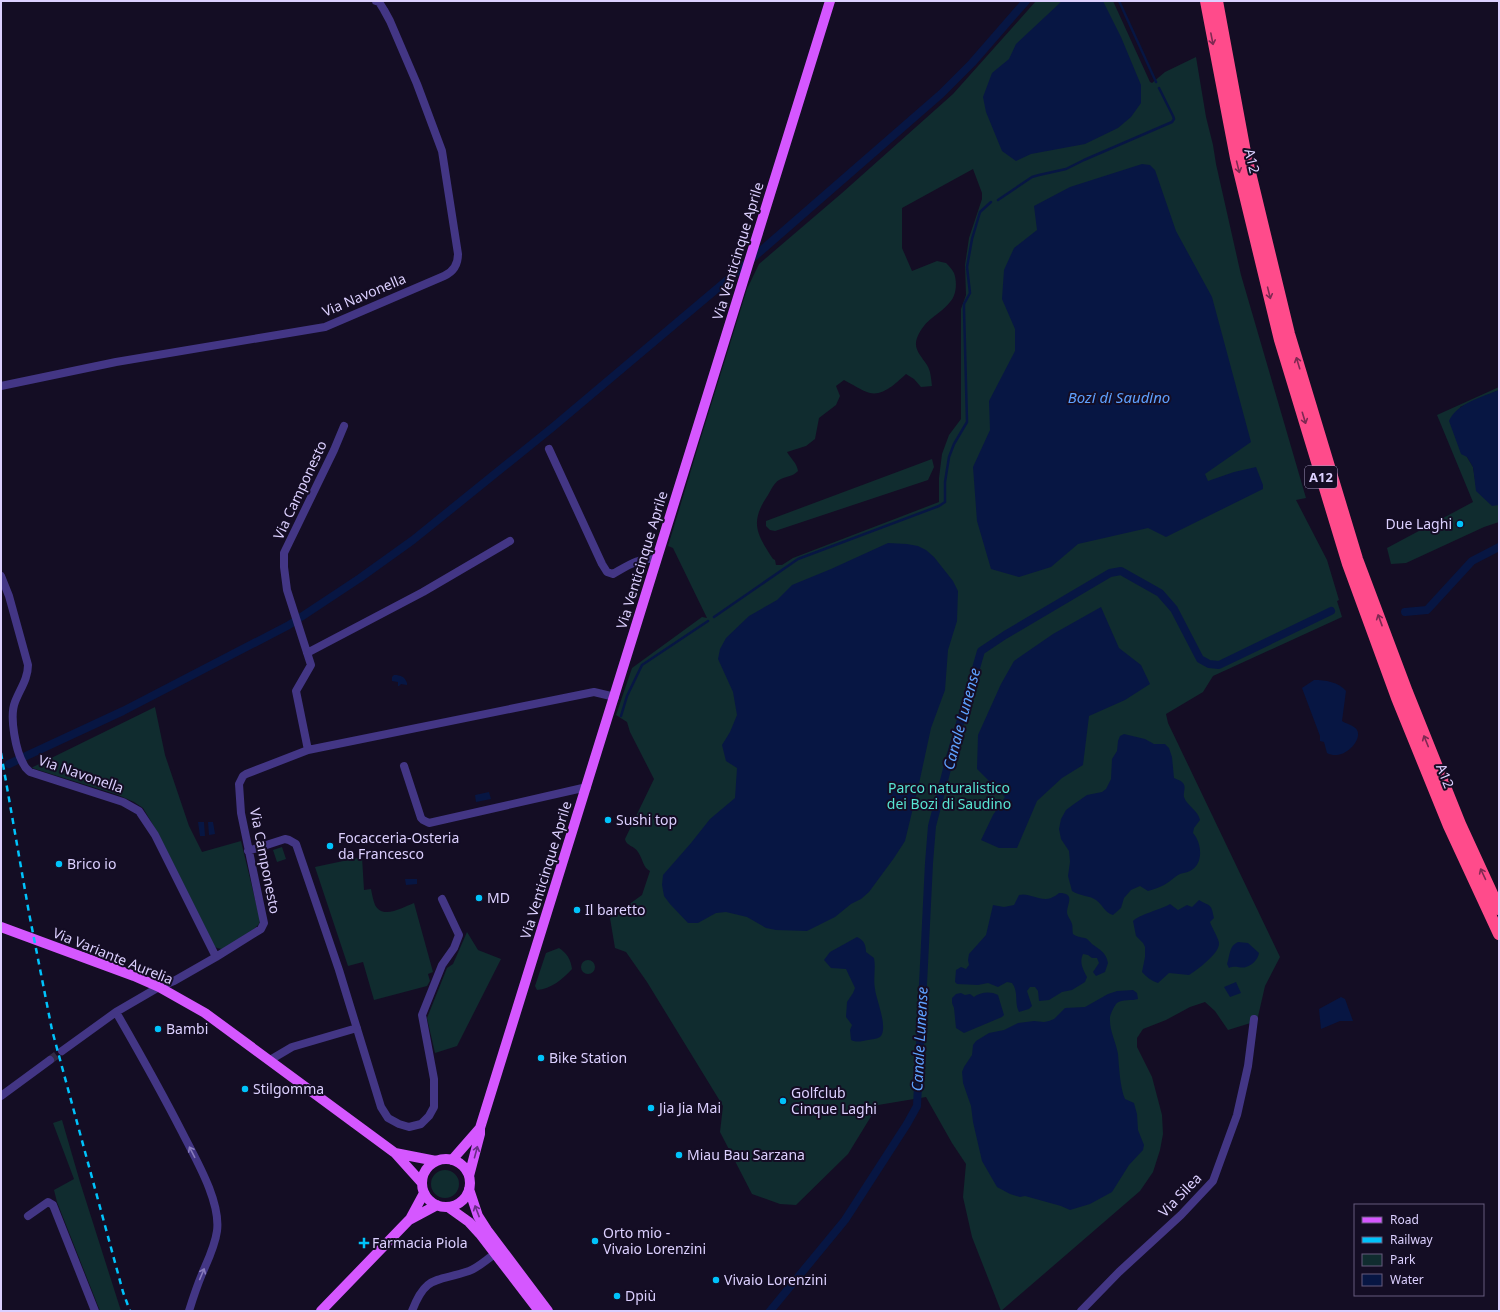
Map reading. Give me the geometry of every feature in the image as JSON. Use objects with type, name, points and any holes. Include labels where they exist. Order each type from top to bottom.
[{"type":"highway","name":"A12","points":[[1206,1],[1236,158],[1280,340],[1348,564],[1397,698],[1420,755],[1449,826],[1499,934]]},
{"type":"highway","name":"A12","points":[[1217,1],[1245,152],[1289,334],[1357,559],[1407,692],[1460,824],[1499,909]]},
{"type":"main road","name":"Via Venticinque Aprile","points":[[469,1176],[480,1134],[480,1128],[830,1]]},
{"type":"main road","name":"Via Variante Aurelia","points":[[1,926],[112,967],[159,987],[204,1013],[395,1152],[422,1183]]},
{"type":"main road","name":"Via Venticinque Aprile","points":[[452,1160],[480,1128]]},
{"type":"main road","name":"Via Variante Aurelia","points":[[395,1152],[436,1161]]},
{"type":"main road","points":[[539,1311],[469,1222],[448,1207],[437,1205],[427,1198],[424,1193],[422,1183],[426,1170],[436,1161],[452,1160],[459,1163],[465,1169],[469,1176],[469,1189],[478,1216],[548,1311]]},
{"type":"main road","points":[[448,1207],[462,1201],[469,1189]]},
{"type":"main road","points":[[321,1311],[409,1220],[424,1193]]},
{"type":"main road","points":[[409,1220],[437,1205]]},
{"type":"street","name":"Via Navonella","points":[[1,386],[116,362],[325,327],[444,276],[452,271],[457,263],[458,254],[442,151],[390,21],[379,2],[376,1]]},
{"type":"street","name":"Via Camponesto","points":[[308,750],[296,691],[311,666],[286,590],[284,553],[334,450],[344,426]]},
{"type":"street","points":[[549,449],[607,572],[613,574],[637,561],[650,558],[656,560]]},
{"type":"street","points":[[307,653],[424,592],[510,542]]},
{"type":"street","name":"Via Navonella","points":[[1,576],[9,596],[28,665],[28,673],[14,704],[12,724],[24,766],[30,772],[123,802],[139,811],[155,835],[216,957]]},
{"type":"street","name":"Via Camponesto","points":[[62,1051],[116,1012],[216,957],[261,928],[264,923],[241,813],[240,781],[246,774],[308,750],[594,692],[614,697]]},
{"type":"street","points":[[404,766],[421,818],[429,823],[587,787]]},
{"type":"street","points":[[248,851],[285,839],[296,844],[340,970],[381,1107],[388,1118],[409,1127],[421,1124],[429,1116],[434,1107],[434,1079],[422,1015],[442,965],[454,948],[459,935],[442,899]]},
{"type":"street","points":[[116,1012],[152,1074],[202,1172],[216,1207],[218,1219],[215,1243],[197,1285],[189,1311]]},
{"type":"street","name":"Via Silea","points":[[1081,1311],[1119,1272],[1181,1215],[1213,1181],[1237,1115],[1248,1066],[1254,1018]]},
{"type":"street","points":[[270,1060],[292,1047],[357,1028]]},
{"type":"street","points":[[1,1096],[50,1060]]},
{"type":"street","points":[[28,1216],[48,1202],[53,1205],[95,1311]]},
{"type":"street","points":[[412,1311],[416,1298],[424,1287],[432,1281],[471,1271],[495,1254]]},
{"type":"green space","name":"Parco naturalistico dei Bozi di Saudino","points":[[1036,1],[1113,1],[1150,82],[1152,83],[1165,72],[1196,57],[1206,117],[1241,275],[1306,498],[1296,500],[1327,560],[1339,600],[1337,601],[1342,617],[1213,676],[1203,692],[1166,714],[1168,723],[1280,957],[1265,986],[1257,1021],[1228,1030],[1215,1011],[1205,1002],[1190,1007],[1166,1020],[1143,1029],[1137,1038],[1137,1047],[1152,1077],[1162,1115],[1163,1134],[1153,1172],[1140,1191],[1001,1311],[972,1237],[963,1197],[966,1164],[952,1143],[926,1097],[878,1105],[848,1154],[796,1205],[780,1204],[752,1194],[720,1132],[723,1106],[647,982],[626,952],[615,948],[610,918],[642,895],[650,871],[644,866],[637,850],[627,843],[625,839],[654,779],[630,732],[627,722],[616,715],[632,668],[702,617],[707,618],[673,548],[668,546],[747,289],[759,264],[842,193],[953,94]],"holes":[[[973,169],[982,193],[982,199],[969,238],[965,265],[966,295],[961,309],[961,419],[949,435],[942,454],[939,478],[939,502],[793,558],[782,565],[776,565],[775,560],[767,550],[759,535],[757,528],[759,513],[762,505],[776,483],[798,471],[795,463],[787,452],[806,446],[815,439],[819,418],[836,405],[840,396],[836,386],[844,380],[864,391],[875,393],[890,388],[906,374],[914,379],[921,387],[932,386],[931,375],[927,365],[918,352],[916,342],[920,331],[924,326],[946,307],[954,296],[956,280],[954,273],[947,264],[937,261],[912,271],[902,248],[902,208]]]},
{"type":"green space","points":[[1499,387],[1499,390],[1460,407],[1467,457],[1473,467],[1477,491],[1492,505],[1499,505],[1499,522],[1484,527],[1406,563],[1391,564],[1387,548],[1473,502],[1437,415]]},
{"type":"green space","points":[[932,459],[934,467],[928,480],[775,531],[770,530],[766,526],[766,521]]},
{"type":"green space","points":[[155,707],[165,755],[189,826],[202,852],[241,841],[260,920],[259,924],[254,929],[222,949],[214,946],[143,808],[118,795],[32,768]]},
{"type":"green space","points":[[282,847],[286,859],[277,862],[273,850]]},
{"type":"green space","points":[[362,857],[364,890],[371,889],[375,905],[379,909],[383,912],[388,912],[414,903],[433,972],[428,974],[430,981],[427,986],[374,1000],[363,962],[348,966],[315,867]]},
{"type":"green space","points":[[467,932],[478,950],[501,959],[457,1046],[435,1053],[427,1018],[447,968],[453,964]]},
{"type":"green space","points":[[559,948],[568,957],[572,969],[556,983],[547,988],[537,990],[535,986],[546,953]]},
{"type":"green space","points":[[585,960],[591,960],[595,964],[595,970],[591,974],[585,974],[581,970],[581,964]]},
{"type":"green space","points":[[62,1120],[121,1311],[100,1311],[57,1202],[54,1190],[74,1179],[53,1123]]},
{"type":"green space","points":[[445,1170],[455,1174],[459,1184],[455,1194],[445,1198],[435,1194],[431,1184],[435,1174]]},
{"type":"water","points":[[1062,1],[1103,1],[1121,37],[1141,85],[1141,103],[1131,117],[1118,128],[1085,144],[1031,154],[1016,161],[1002,151],[986,112],[983,97],[992,73],[1009,59],[1016,44]]},
{"type":"water","name":"Bozi di Saudino","points":[[1142,164],[1150,165],[1155,170],[1176,231],[1212,297],[1251,442],[1205,474],[1208,481],[1234,472],[1256,467],[1263,485],[1263,489],[1166,537],[1148,528],[1078,544],[1051,567],[1019,577],[991,569],[977,521],[973,467],[990,430],[989,401],[1015,351],[1015,329],[1002,299],[1004,270],[1014,248],[1037,230],[1034,206],[1070,187]]},
{"type":"water","name":"Due Laghi","points":[[1499,390],[1499,505],[1492,506],[1476,491],[1473,467],[1467,457],[1461,454],[1449,421],[1464,405]]},
{"type":"water","points":[[888,543],[918,546],[926,550],[934,557],[953,581],[958,591],[957,621],[948,650],[945,690],[931,728],[905,841],[869,892],[835,917],[807,931],[776,930],[766,928],[747,917],[726,912],[716,913],[698,923],[688,923],[664,896],[662,885],[663,875],[710,819],[735,798],[737,768],[726,761],[722,745],[730,732],[737,715],[733,692],[718,659],[720,649],[726,638],[749,616],[777,600],[792,585]]},
{"type":"water","points":[[1101,607],[1119,648],[1141,665],[1150,684],[1125,700],[1089,716],[1083,765],[1062,778],[1037,801],[1017,848],[999,848],[981,840],[993,815],[1005,797],[977,769],[978,735],[1001,684],[1014,661],[1053,634]]},
{"type":"water","points":[[394,675],[404,678],[407,685],[401,684],[398,686],[398,682],[392,681],[392,677]]},
{"type":"water","points":[[1314,680],[1327,681],[1340,685],[1346,691],[1342,721],[1356,728],[1358,734],[1357,739],[1350,749],[1339,755],[1327,753],[1324,742],[1320,741],[1320,736],[1302,688]]},
{"type":"water","points":[[1124,734],[1145,739],[1154,744],[1165,744],[1169,748],[1172,757],[1174,778],[1180,781],[1185,787],[1185,800],[1197,813],[1200,820],[1194,828],[1193,833],[1198,842],[1200,853],[1198,864],[1195,868],[1178,875],[1164,885],[1148,891],[1140,886],[1131,890],[1124,898],[1121,908],[1113,915],[1108,913],[1094,899],[1072,891],[1068,876],[1070,862],[1069,851],[1061,839],[1059,829],[1061,819],[1066,810],[1087,795],[1102,792],[1106,789],[1111,779],[1112,759],[1117,751],[1120,736]]},
{"type":"water","points":[[489,792],[491,799],[476,802],[475,795]]},
{"type":"water","points":[[198,822],[204,822],[205,836],[200,836]]},
{"type":"water","points":[[208,822],[213,822],[215,834],[209,835]]},
{"type":"water","points":[[405,879],[417,879],[417,884],[406,885]]},
{"type":"water","points":[[1059,893],[1064,893],[1069,897],[1067,912],[1072,924],[1073,934],[1087,939],[1106,956],[1108,963],[1105,972],[1096,976],[1093,972],[1099,963],[1097,958],[1092,958],[1083,954],[1081,963],[1087,977],[1085,982],[1072,990],[1062,992],[1049,1000],[1039,1001],[1038,991],[1035,987],[1030,987],[1027,991],[1032,1006],[1029,1009],[1019,1012],[1015,990],[1012,983],[1007,982],[998,987],[988,983],[978,985],[957,984],[955,982],[956,970],[961,967],[966,969],[969,965],[969,954],[986,935],[993,905],[1004,907],[1014,905],[1019,895],[1023,894],[1047,899]]},
{"type":"water","points":[[1199,900],[1210,906],[1212,910],[1214,918],[1210,922],[1219,943],[1216,952],[1189,975],[1169,973],[1158,983],[1151,980],[1142,972],[1145,947],[1136,936],[1133,921],[1170,904],[1178,910],[1187,905],[1192,907]]},
{"type":"water","points":[[857,937],[864,943],[866,952],[874,958],[874,985],[883,1021],[883,1028],[880,1037],[857,1042],[851,1040],[850,1030],[852,1025],[846,1017],[847,1002],[855,988],[846,969],[831,968],[824,960],[830,952]]},
{"type":"water","points":[[1238,942],[1248,943],[1259,953],[1255,962],[1249,966],[1229,968],[1227,964],[1230,951]]},
{"type":"water","points":[[1236,982],[1241,993],[1230,997],[1224,987]]},
{"type":"water","points":[[1133,990],[1137,993],[1138,999],[1117,1003],[1111,1014],[1110,1022],[1118,1054],[1123,1094],[1125,1099],[1134,1103],[1137,1114],[1138,1130],[1144,1145],[1143,1150],[1129,1165],[1112,1192],[1090,1204],[1070,1210],[1025,1196],[1020,1197],[1010,1194],[997,1187],[982,1161],[971,1106],[963,1083],[962,1072],[972,1055],[973,1045],[976,1041],[989,1033],[1004,1030],[1018,1023],[1049,1021],[1054,1019],[1065,1008],[1085,1007],[1108,994],[1117,991]]},
{"type":"water","points":[[961,993],[965,995],[970,994],[974,997],[979,994],[986,993],[998,995],[1004,1015],[964,1033],[956,1028],[952,1003],[952,998],[956,994]]},
{"type":"water","points":[[1341,997],[1345,999],[1353,1021],[1340,1021],[1321,1029],[1319,1009]]},
{"type":"waterway","points":[[9,764],[123,711],[289,625],[360,578],[413,540],[553,427],[732,276],[941,94],[972,63],[1026,1]]},
{"type":"waterway","points":[[1119,1],[1156,82]]},
{"type":"waterway","points":[[998,200],[1032,177],[1066,169],[1172,122],[1174,119],[1173,116],[1159,88]]},
{"type":"waterway","points":[[714,617],[798,559],[939,506],[945,502],[945,482],[949,457],[954,444],[967,422],[964,309],[964,304],[970,293],[967,267],[972,239],[980,212],[991,202]]},
{"type":"waterway","name":"Canale Lunense","points":[[1405,612],[1427,610],[1472,561],[1499,547]]},
{"type":"waterway","name":"Canale Lunense","points":[[770,1311],[845,1220],[917,1106],[932,826],[981,651],[1005,635],[1110,573],[1121,571],[1160,593],[1174,609],[1200,659],[1209,664],[1219,665],[1331,611]]},
{"type":"waterway","points":[[621,716],[627,696],[642,665],[708,621]]},
{"type":"tunnel","points":[[50,1060],[62,1051]]},
{"type":"railway","points":[[1,753],[29,913],[52,1030],[123,1292],[130,1311]]},
{"type":"place","name":"Due Laghi","points":[[1460,524]]},
{"type":"place","name":"Sushi top","points":[[608,820]]},
{"type":"place","name":"Focacceria-Osteria da Francesco","points":[[330,846]]},
{"type":"place","name":"Brico io","points":[[59,864]]},
{"type":"place","name":"MD","points":[[479,898]]},
{"type":"place","name":"Il baretto","points":[[577,910]]},
{"type":"place","name":"Bambi","points":[[158,1029]]},
{"type":"place","name":"Bike Station","points":[[541,1058]]},
{"type":"place","name":"Stilgomma","points":[[245,1089]]},
{"type":"place","name":"Golfclub Cinque Laghi","points":[[783,1101]]},
{"type":"place","name":"Jia Jia Mai","points":[[651,1108]]},
{"type":"place","name":"Miau Bau Sarzana","points":[[679,1155]]},
{"type":"place","name":"Orto mio - Vivaio Lorenzini","points":[[595,1241]]},
{"type":"place","name":"Farmacia Piola","points":[[364,1243]]},
{"type":"place","name":"Vivaio Lorenzini","points":[[716,1280]]},
{"type":"place","name":"Dpiù","points":[[617,1296]]}]
